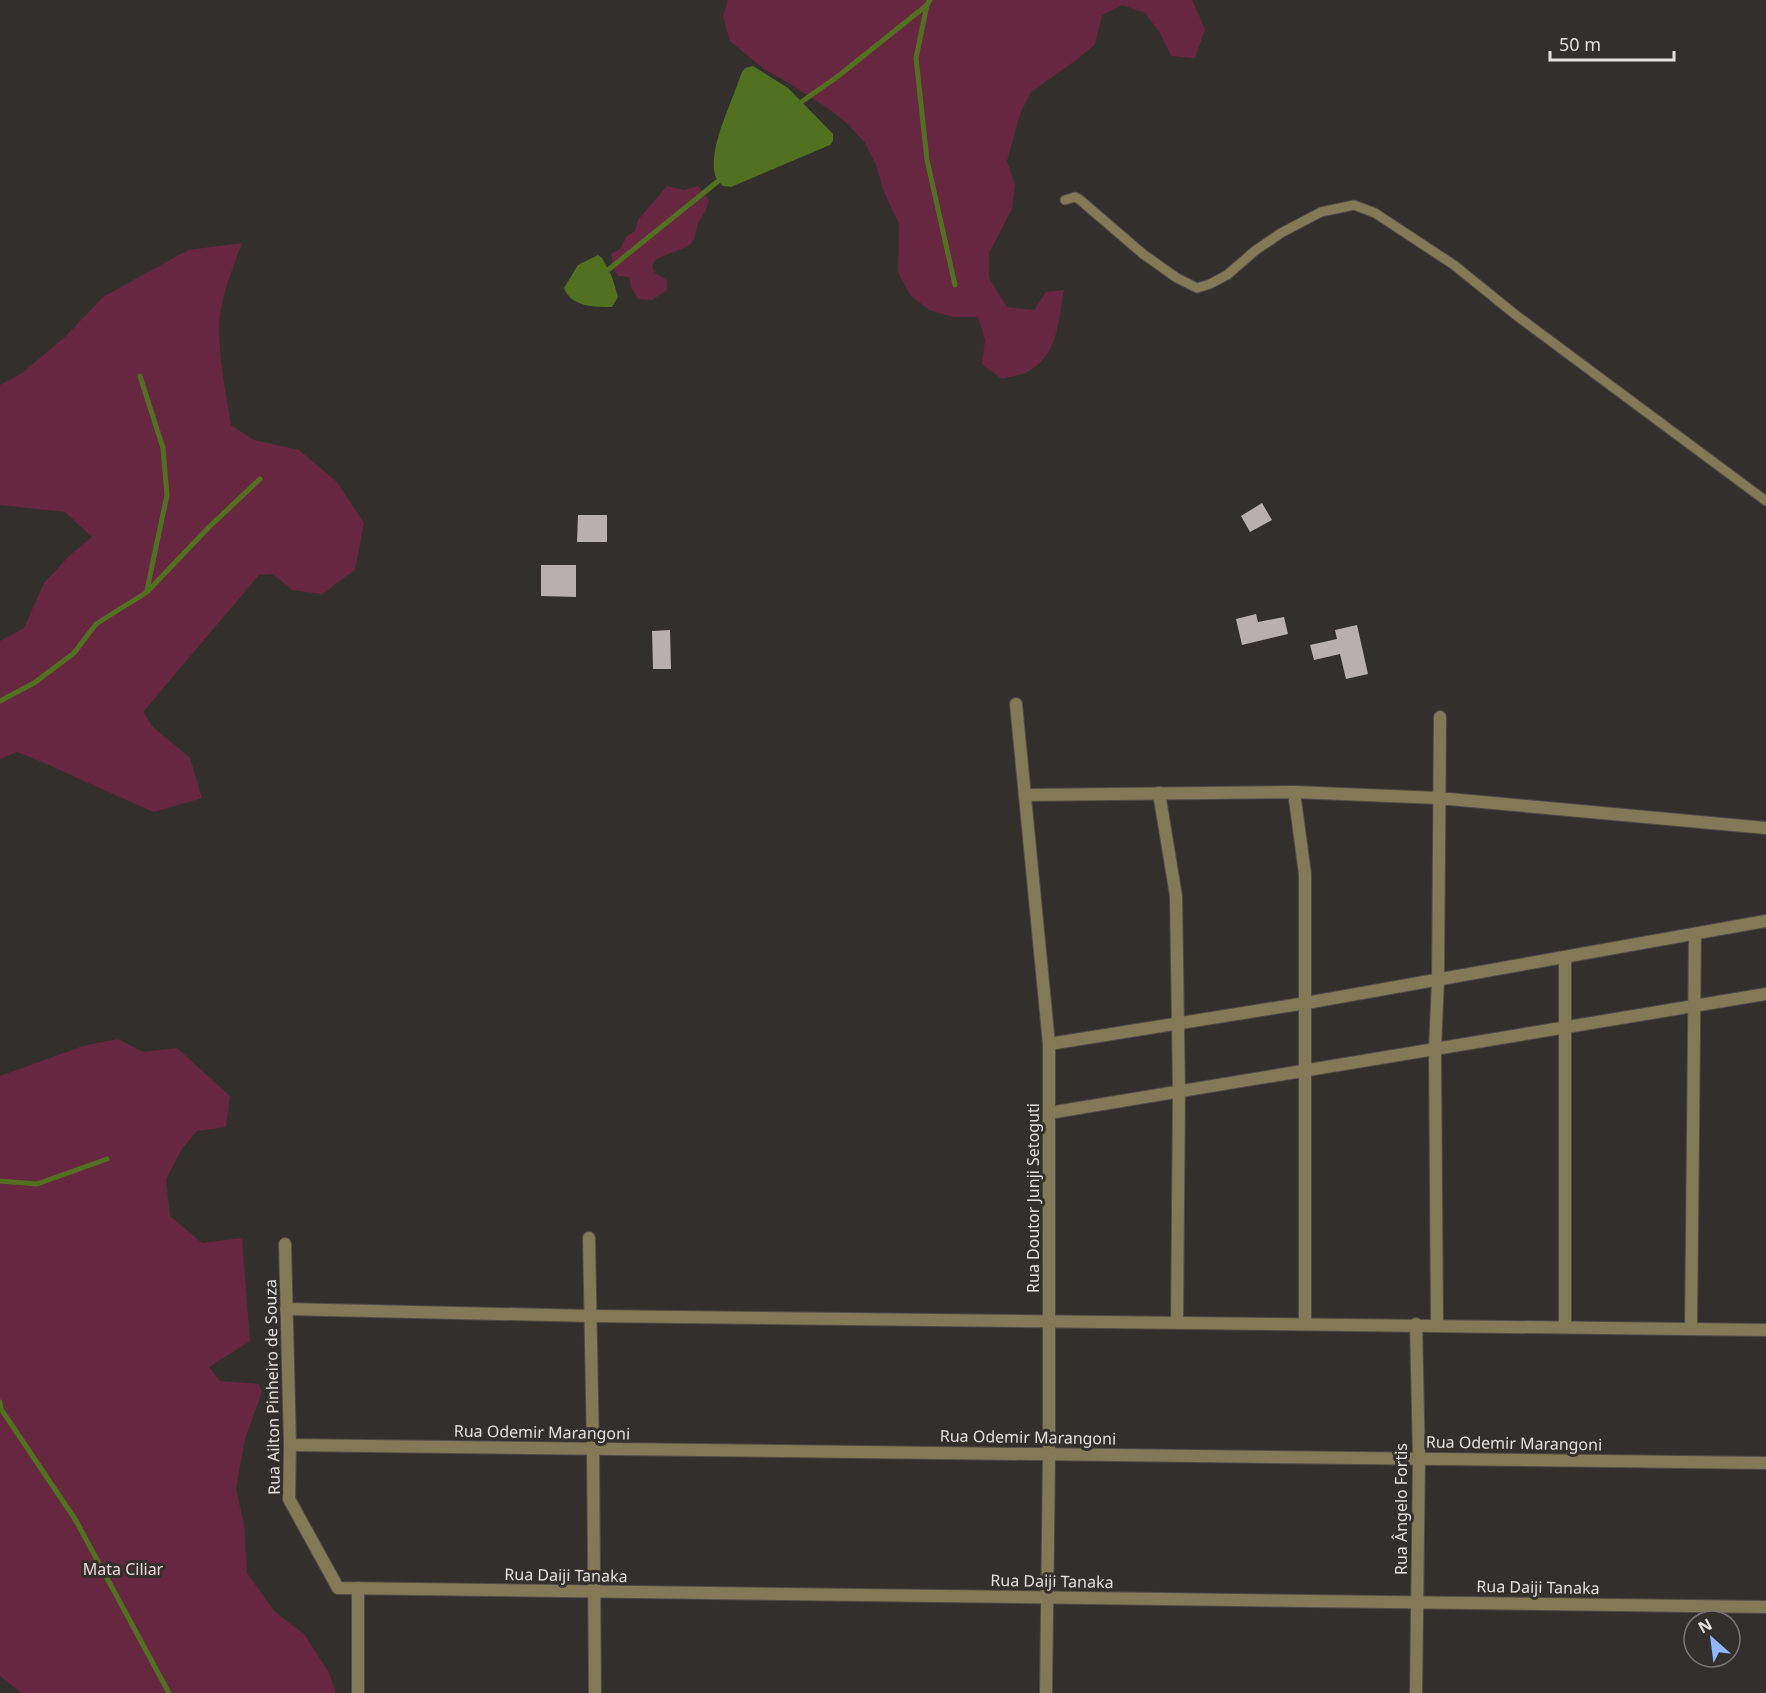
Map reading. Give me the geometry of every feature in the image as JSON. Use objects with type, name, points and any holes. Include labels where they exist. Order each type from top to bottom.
[{"type":"street","name":"Rua Doutor Junji Setoguti","points":[[1016,704],[1049,1044],[1049,1454],[1046,1693]]},
{"type":"street","points":[[1437,1325],[1435,1049],[1438,980],[1440,717]]},
{"type":"street","points":[[1026,795],[1294,792],[1438,798],[1766,828]]},
{"type":"street","points":[[1294,792],[1305,874],[1305,1323]]},
{"type":"street","points":[[1160,793],[1176,896],[1179,1092],[1177,1322]]},
{"type":"street","points":[[1049,1044],[1306,1003],[1766,921]]},
{"type":"street","points":[[1691,1329],[1695,934]]},
{"type":"street","points":[[1565,957],[1565,1327]]},
{"type":"street","points":[[1049,1113],[1766,994]]},
{"type":"street","points":[[589,1238],[595,1693]]},
{"type":"street","name":"Rua Ailton Pinheiro de Souza","points":[[285,1244],[290,1445],[289,1498],[338,1588]]},
{"type":"street","points":[[286,1309],[591,1316],[1416,1324],[1766,1330]]},
{"type":"street","name":"Rua Ângelo Fortis","points":[[1416,1324],[1419,1459],[1416,1693]]},
{"type":"street","name":"Rua Odemir Marangoni","points":[[290,1445],[1766,1462]]},
{"type":"street","name":"Rua Daiji Tanaka","points":[[338,1588],[1766,1607]]},
{"type":"street","points":[[358,1588],[358,1693]]},
{"type":"lane","points":[[1065,200],[1075,197],[1079,199],[1143,254],[1177,278],[1197,288],[1227,275],[1256,250],[1281,233],[1321,212],[1354,205],[1376,213],[1454,265],[1516,316],[1766,501]]},
{"type":"green space","points":[[728,0],[1192,0],[1205,29],[1195,58],[1171,56],[1160,33],[1145,13],[1122,5],[1102,15],[1095,44],[1031,92],[1020,114],[1007,161],[1015,185],[1012,209],[989,253],[989,278],[1007,307],[1034,310],[1046,292],[1064,290],[1058,326],[1051,348],[1036,366],[1022,374],[1002,379],[982,364],[985,340],[978,317],[953,317],[929,310],[910,295],[898,272],[899,224],[865,143],[848,124],[829,109],[764,69],[730,41],[723,16]]},
{"type":"green space","points":[[667,186],[684,190],[698,186],[709,200],[698,223],[694,240],[687,247],[656,259],[652,266],[655,273],[667,280],[667,290],[652,300],[638,299],[631,287],[629,277],[618,276],[614,270],[611,254],[621,248],[626,237],[635,231],[638,220]]},
{"type":"green space","points":[[242,243],[224,296],[219,328],[221,364],[231,425],[254,440],[299,450],[337,482],[364,523],[355,570],[322,594],[292,590],[273,574],[259,575],[143,712],[153,727],[190,758],[202,798],[154,812],[17,752],[0,759],[0,641],[24,628],[44,583],[70,555],[92,537],[65,512],[0,505],[0,385],[22,373],[66,336],[103,297],[188,250]]},
{"type":"green space","name":"Mata Ciliar","points":[[118,1039],[143,1052],[177,1048],[230,1096],[226,1127],[197,1131],[182,1149],[166,1179],[170,1216],[202,1243],[242,1238],[250,1341],[209,1367],[220,1381],[259,1384],[262,1392],[245,1439],[236,1489],[244,1524],[247,1573],[275,1612],[304,1634],[328,1671],[336,1693],[21,1693],[0,1676],[0,1076],[83,1046]]},
{"type":"shaded area","points":[[753,66],[788,88],[833,134],[833,141],[830,145],[731,187],[723,186],[718,181],[714,164],[718,138],[741,74],[745,68]]},
{"type":"shaded area","points":[[598,255],[612,277],[618,297],[612,307],[584,305],[572,299],[564,288],[578,265]]},
{"type":"building","points":[[1262,503],[1272,520],[1250,532],[1241,516]]},
{"type":"building","points":[[578,515],[607,515],[607,542],[577,542]]},
{"type":"building","points":[[541,565],[576,565],[576,597],[541,596]]},
{"type":"building","points":[[1256,614],[1258,622],[1284,617],[1288,634],[1242,645],[1236,619]]},
{"type":"building","points":[[1357,625],[1368,674],[1346,679],[1340,654],[1314,660],[1310,645],[1337,639],[1335,630]]},
{"type":"building","points":[[670,630],[671,669],[653,669],[652,631]]},
{"type":"waterway","points":[[930,0],[916,58],[927,160],[955,285]]},
{"type":"waterway","points":[[797,105],[837,77],[927,5]]},
{"type":"waterway","points":[[603,274],[722,178]]},
{"type":"waterway","points":[[140,376],[163,448],[167,495],[147,590]]},
{"type":"waterway","points":[[0,701],[34,683],[74,653],[96,624],[147,592],[208,528],[260,479]]},
{"type":"waterway","points":[[0,1181],[37,1184],[107,1159]]},
{"type":"waterway","points":[[0,1402],[1,1409],[75,1519],[169,1693]]}]
